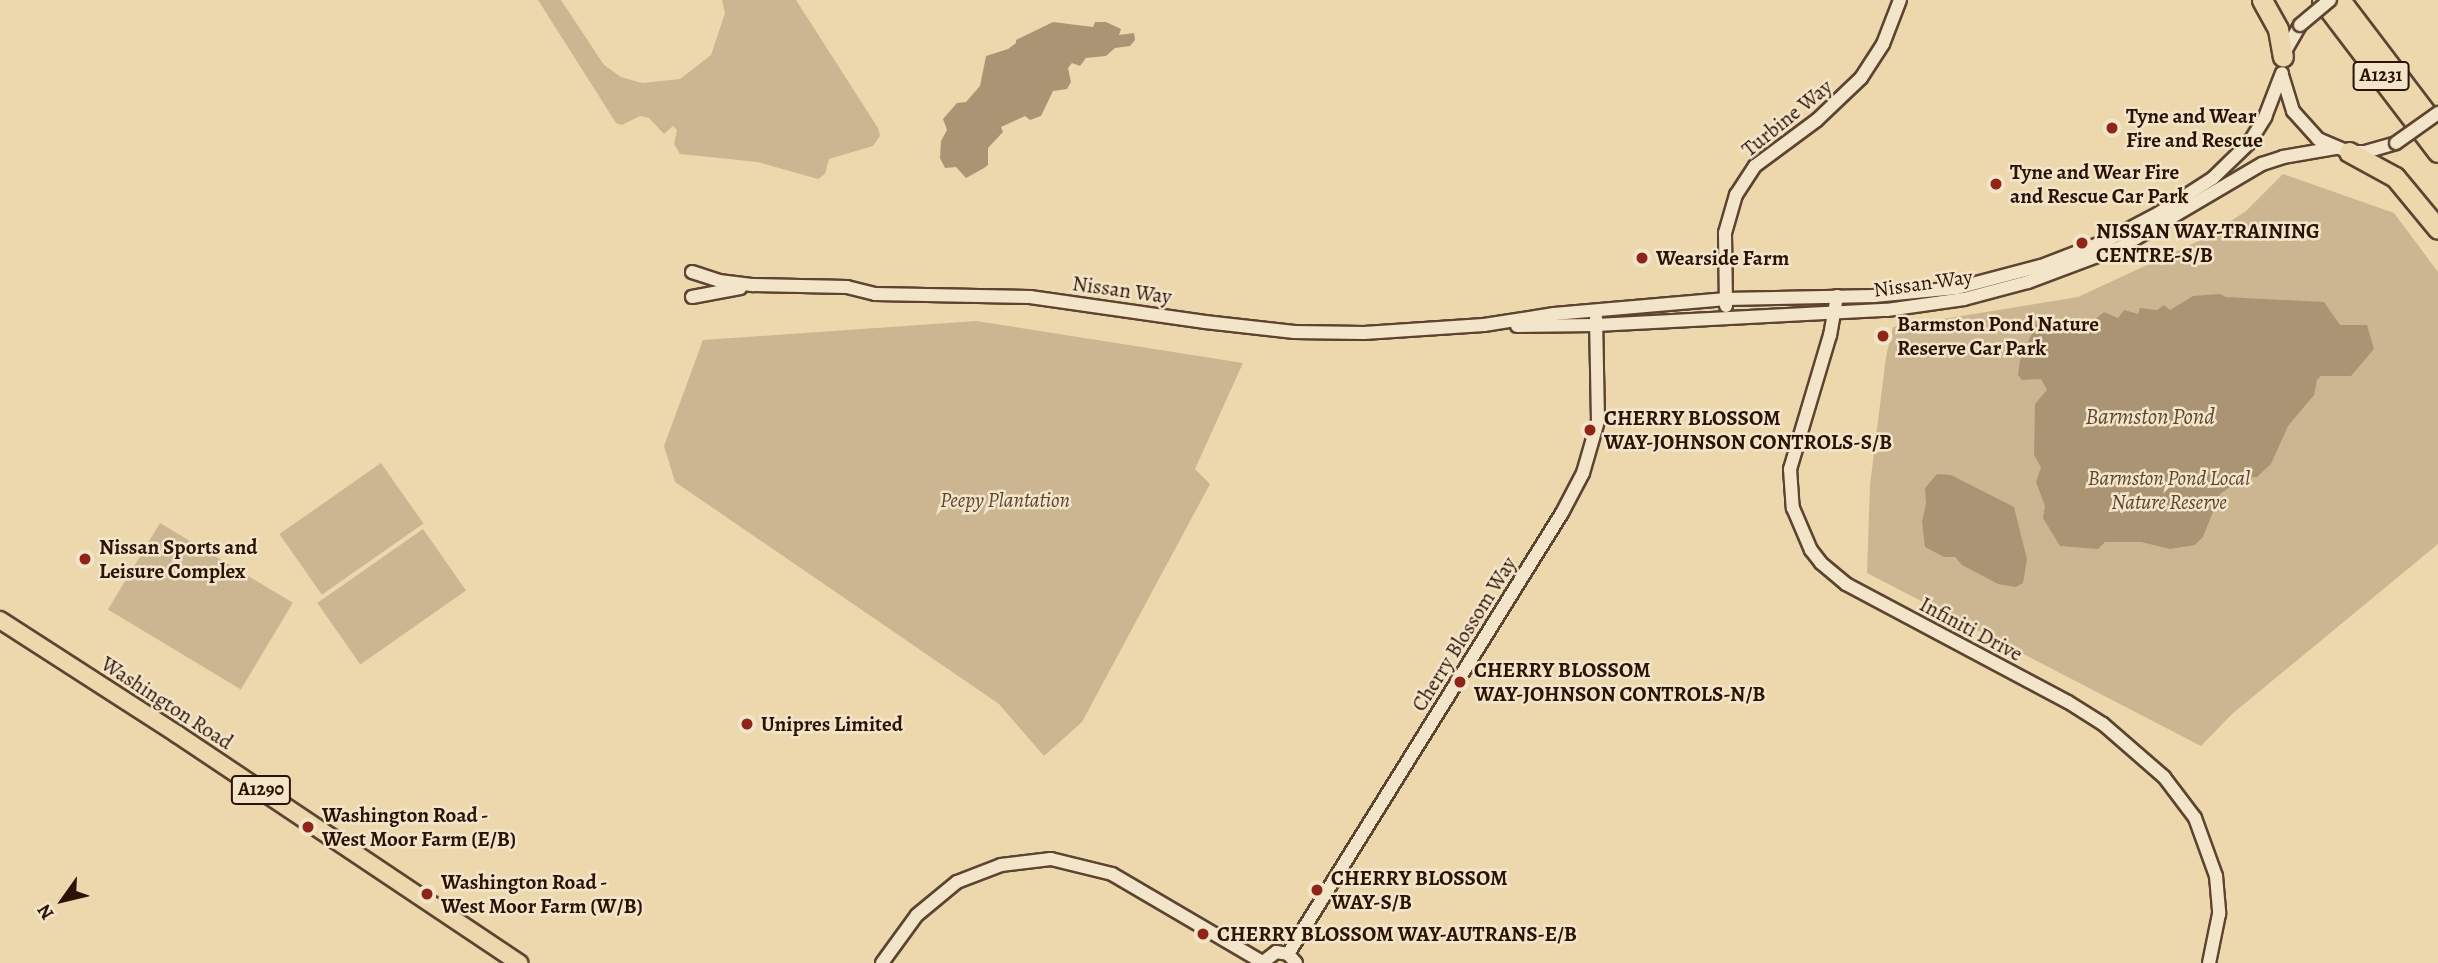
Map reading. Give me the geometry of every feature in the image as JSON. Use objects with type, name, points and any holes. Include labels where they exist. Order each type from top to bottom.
[{"type":"highway","points":[[2262,0],[2278,29],[2283,65]]},
{"type":"highway","name":"A1231","points":[[2322,0],[2438,152]]},
{"type":"highway","name":"A1231","points":[[2340,0],[2438,129]]},
{"type":"highway","points":[[2342,150],[2395,177],[2438,229]]},
{"type":"main road","name":"Washington Road","points":[[0,621],[177,734],[519,963]]},
{"type":"street","name":"Turbine Way","points":[[1727,316],[1725,233],[1736,195],[1755,166],[1817,120],[1861,78],[1883,44],[1900,0]]},
{"type":"street","name":"Nissan Way","points":[[754,285],[846,287],[874,294],[1030,297],[1294,332],[1364,333],[1484,325],[1726,299],[1837,296],[1957,288],[2041,266],[2106,241],[2159,213],[2213,178],[2249,143],[2265,117],[2287,45],[2300,26],[2330,0]]},
{"type":"street","points":[[2283,65],[2293,111],[2306,128],[2342,150]]},
{"type":"street","name":"Nissan Way","points":[[1484,325],[1596,325],[1727,316],[1835,313],[1907,309],[1964,299],[2028,282],[2121,247],[2262,164],[2283,157],[2342,150],[2365,152],[2396,143],[2438,113]]},
{"type":"street","points":[[692,272],[719,281],[754,285]]},
{"type":"street","points":[[692,297],[754,285]]},
{"type":"street","name":"Infiniti Drive","points":[[1837,296],[1835,313],[1790,469],[1793,508],[1811,550],[1821,563],[1846,584],[2068,702],[2103,724],[2164,777],[2195,818],[2210,853],[2216,876],[2219,914],[2209,963]]},
{"type":"street","name":"Cherry Blossom Way","points":[[882,963],[917,915],[957,883],[1002,864],[1051,859],[1112,874],[1262,962],[1270,953],[1292,958],[1583,474],[1598,421],[1595,311]]},
{"type":"green space","points":[[538,0],[561,0],[604,65],[621,77],[642,83],[680,79],[711,55],[725,13],[722,0],[796,0],[878,128],[880,136],[873,146],[829,159],[825,174],[818,179],[758,162],[680,154],[674,144],[677,130],[673,126],[664,134],[649,118],[640,116],[622,125],[616,123]]},
{"type":"green space","name":"Barmston Pond Local Nature Reserve","points":[[2283,174],[2394,213],[2438,272],[2438,544],[2232,714],[2201,746],[1867,573],[1870,485],[1886,357],[1893,327],[2078,297],[2205,238],[2246,211]]},
{"type":"green space","name":"Peepy Plantation","points":[[976,321],[1243,363],[1195,469],[1210,484],[1082,722],[1044,756],[999,704],[675,482],[664,446],[703,340]]},
{"type":"green space","points":[[381,463],[423,524],[322,595],[279,534]]},
{"type":"green space","points":[[160,523],[293,603],[241,689],[108,610]]},
{"type":"green space","points":[[423,529],[466,590],[360,664],[317,603]]},
{"type":"water","points":[[1053,22],[1093,27],[1095,22],[1106,22],[1121,29],[1119,35],[1134,33],[1135,40],[1130,46],[1115,48],[1106,56],[1086,58],[1080,66],[1072,63],[1068,68],[1071,82],[1067,89],[1053,91],[1041,116],[1030,120],[1025,116],[1001,127],[1003,132],[988,148],[988,165],[984,168],[966,178],[956,167],[945,168],[940,158],[941,141],[947,130],[943,119],[957,103],[966,102],[980,86],[986,56],[1008,49],[1016,40]]},
{"type":"water","name":"Barmston Pond","points":[[2220,294],[2226,297],[2324,302],[2340,325],[2367,325],[2374,349],[2351,376],[2321,376],[2317,380],[2314,395],[2288,426],[2271,464],[2257,477],[2243,478],[2220,494],[2203,537],[2195,545],[2170,549],[2141,542],[2105,542],[2098,549],[2060,546],[2043,518],[2045,506],[2036,482],[2041,467],[2034,455],[2035,404],[2047,390],[2041,379],[2022,380],[2018,375],[2020,360],[2037,322],[2048,318],[2059,321],[2064,317],[2072,324],[2094,320],[2104,312],[2118,318],[2124,310],[2138,314],[2140,308],[2157,310],[2164,305],[2170,310],[2193,296]]},
{"type":"water","points":[[1937,474],[1951,475],[2014,507],[2027,559],[2023,583],[2016,587],[1998,584],[1962,565],[1955,557],[1944,557],[1925,547],[1922,522],[1926,504],[1925,488]]},
{"type":"place","name":"Tyne and Wear Fire and Rescue","points":[[2112,128]]},
{"type":"place","name":"Tyne and Wear Fire and Rescue Car Park","points":[[1996,184]]},
{"type":"place","name":"NISSAN WAY-TRAINING CENTRE-S/B","points":[[2082,243]]},
{"type":"place","name":"Wearside Farm","points":[[1642,258]]},
{"type":"place","name":"Barmston Pond Nature Reserve Car Park","points":[[1883,336]]},
{"type":"place","name":"CHERRY BLOSSOM WAY-JOHNSON CONTROLS-S/B","points":[[1590,430]]},
{"type":"place","name":"Nissan Sports and Leisure Complex","points":[[85,559]]},
{"type":"place","name":"CHERRY BLOSSOM WAY-JOHNSON CONTROLS-N/B","points":[[1460,682]]},
{"type":"place","name":"Unipres Limited","points":[[747,724]]},
{"type":"place","name":"Washington Road - West Moor Farm (E/B)","points":[[308,827]]},
{"type":"place","name":"CHERRY BLOSSOM WAY-S/B","points":[[1317,890]]},
{"type":"place","name":"Washington Road - West Moor Farm (W/B)","points":[[427,894]]},
{"type":"place","name":"CHERRY BLOSSOM WAY-AUTRANS-E/B","points":[[1203,934]]}]
